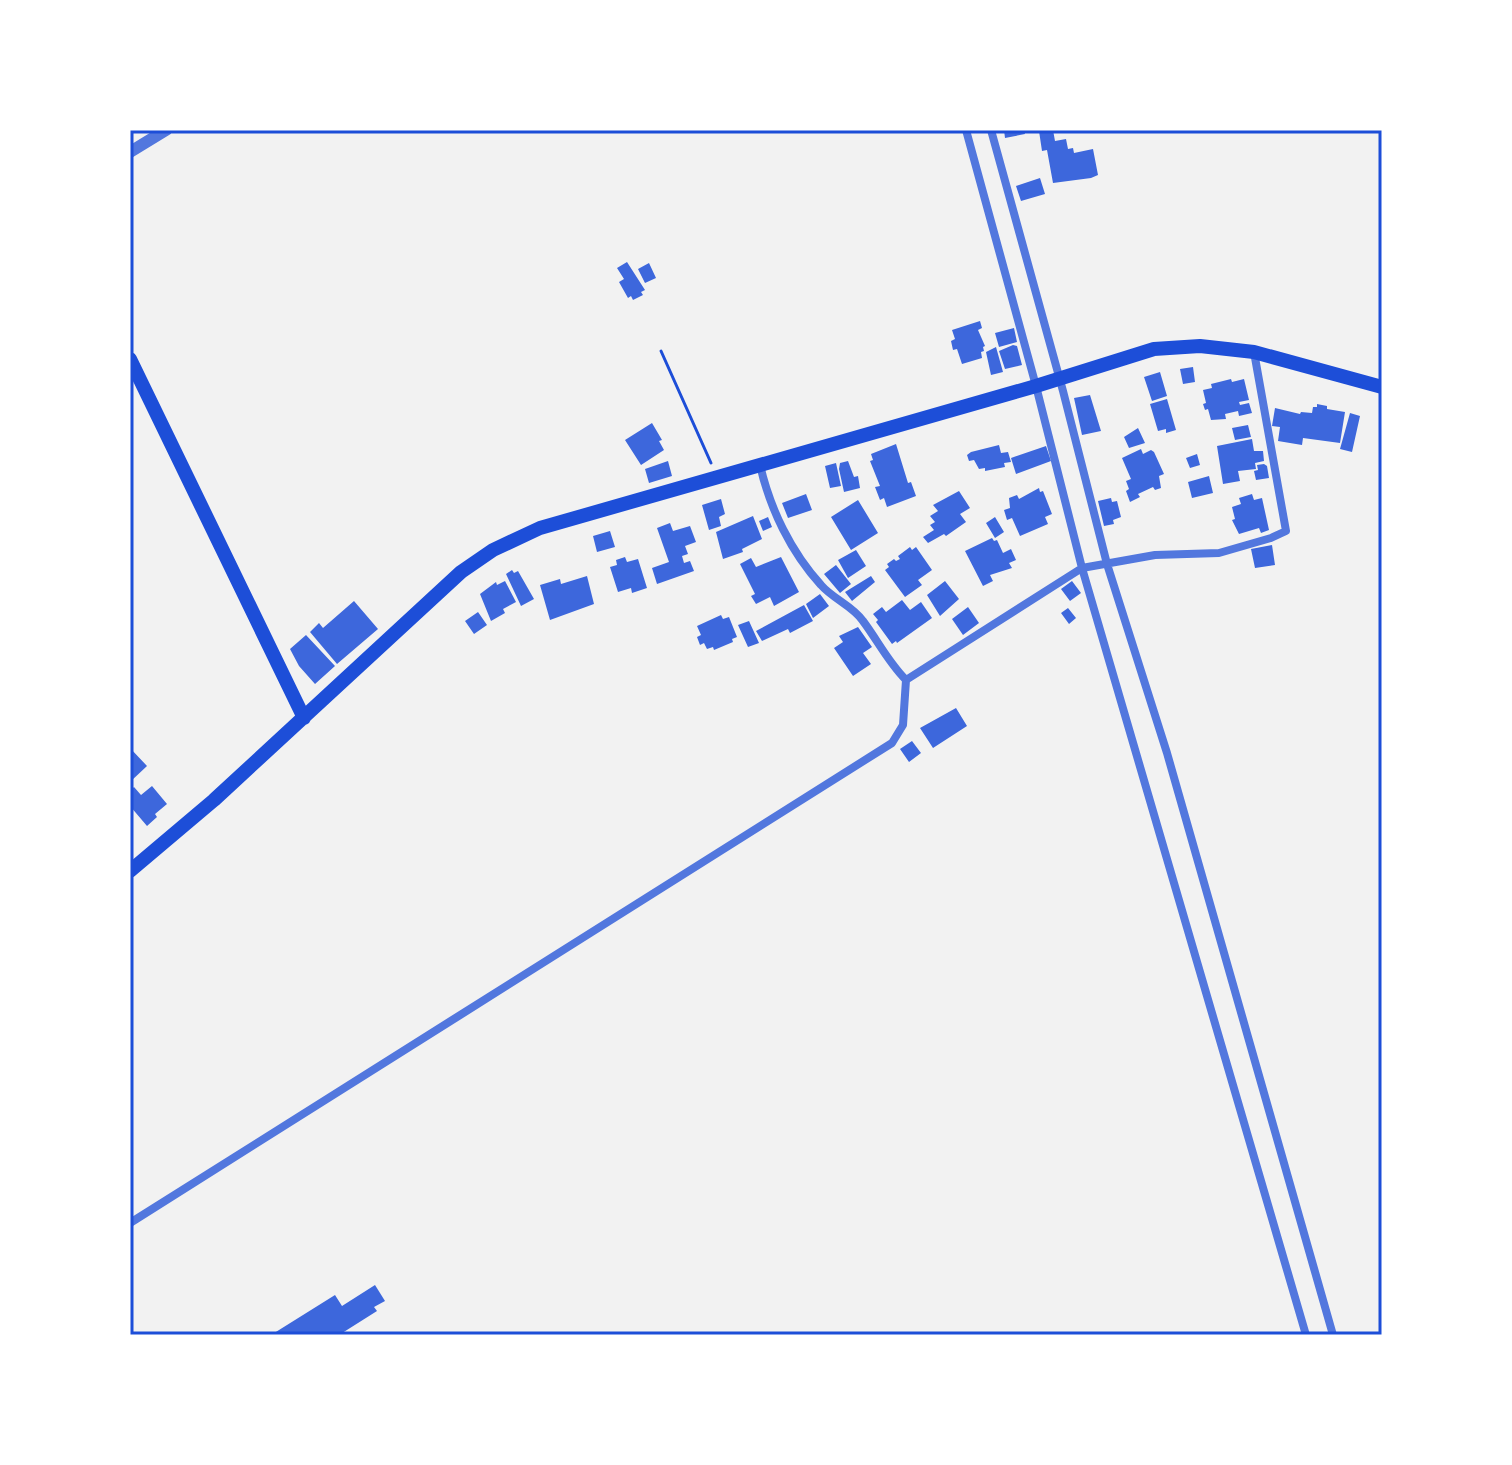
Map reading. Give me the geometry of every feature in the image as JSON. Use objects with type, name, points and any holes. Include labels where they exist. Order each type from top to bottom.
[{"type":"main road","points":[[130,871],[214,800],[461,572],[493,550],[540,528],[1036,386],[1154,349],[1200,346],[1254,352],[1382,387]]},
{"type":"main road","points":[[130,359],[304,718]]},
{"type":"street","points":[[130,152],[166,130]]},
{"type":"street","points":[[966,130],[1082,568],[1306,1335]]},
{"type":"street","points":[[991,130],[1060,378],[1107,564],[1167,753],[1333,1335]]},
{"type":"street","points":[[906,680],[1082,568],[1155,555],[1219,553],[1286,531],[1254,352]]},
{"type":"street","points":[[130,1223],[892,743],[903,725],[906,680],[891,665],[862,618],[822,587],[785,535],[760,465]]},
{"type":"path","points":[[661,351],[717,478]]},
{"type":"building","points":[[1004,130],[1024,130],[1025,134],[1005,138]]},
{"type":"building","points":[[1053,130],[1055,141],[1066,139],[1068,149],[1073,148],[1074,153],[1093,149],[1098,175],[1053,183],[1047,150],[1042,151],[1039,131]]},
{"type":"building","points":[[1040,178],[1045,194],[1021,201],[1016,186]]},
{"type":"building","points":[[627,262],[645,290],[641,292],[643,295],[633,300],[631,296],[628,298],[619,282],[624,279],[617,268]]},
{"type":"building","points":[[649,263],[656,278],[645,283],[638,269]]},
{"type":"building","points":[[980,321],[982,328],[978,330],[985,346],[981,352],[982,358],[962,364],[957,349],[953,350],[951,341],[955,339],[952,330]]},
{"type":"building","points":[[1014,328],[1017,342],[999,347],[995,333]]},
{"type":"building","points":[[1017,346],[1022,365],[1005,369],[999,351]]},
{"type":"building","points":[[996,347],[1003,372],[991,375],[986,352]]},
{"type":"building","points":[[1193,367],[1195,382],[1183,384],[1180,369]]},
{"type":"building","points":[[1160,372],[1167,396],[1152,401],[1144,377]]},
{"type":"building","points":[[1231,379],[1232,382],[1244,379],[1249,400],[1239,402],[1240,405],[1249,403],[1252,413],[1239,416],[1238,411],[1225,414],[1226,419],[1211,420],[1203,404],[1206,403],[1203,390],[1212,388],[1211,384]]},
{"type":"building","points":[[1090,395],[1101,431],[1082,435],[1074,398]]},
{"type":"building","points":[[1167,399],[1176,430],[1166,433],[1166,429],[1158,431],[1150,404]]},
{"type":"building","points":[[1317,404],[1345,412],[1340,443],[1303,438],[1302,445],[1278,441],[1280,427],[1272,426],[1275,408],[1300,414],[1312,413]]},
{"type":"building","points":[[1350,413],[1360,416],[1352,452],[1340,449]]},
{"type":"building","points":[[652,423],[664,450],[641,465],[625,440]]},
{"type":"building","points":[[1248,425],[1251,437],[1235,440],[1232,428]]},
{"type":"building","points":[[1138,428],[1145,443],[1129,448],[1124,437]]},
{"type":"building","points":[[1252,439],[1254,451],[1263,451],[1264,461],[1255,463],[1256,469],[1238,471],[1240,481],[1223,484],[1217,446]]},
{"type":"building","points":[[896,444],[908,483],[911,482],[916,496],[887,507],[884,498],[880,500],[875,487],[880,486],[870,461],[873,460],[871,454]]},
{"type":"building","points":[[999,445],[1001,453],[1008,452],[1011,462],[1004,463],[1005,467],[985,471],[985,468],[979,469],[974,460],[969,461],[967,455],[971,452]]},
{"type":"building","points":[[1046,446],[1051,461],[1016,474],[1011,458]]},
{"type":"building","points":[[1141,449],[1143,454],[1151,450],[1154,452],[1164,474],[1159,476],[1161,488],[1155,490],[1153,487],[1130,502],[1126,481],[1131,479],[1122,458]]},
{"type":"building","points":[[1197,454],[1200,465],[1190,468],[1186,458]]},
{"type":"building","points":[[668,461],[672,476],[649,483],[645,469]]},
{"type":"building","points":[[848,461],[854,477],[858,476],[860,488],[844,492],[839,469],[840,463]]},
{"type":"building","points":[[836,463],[841,486],[830,488],[825,466]]},
{"type":"building","points":[[1264,464],[1269,478],[1256,480],[1254,471],[1258,470],[1257,465]]},
{"type":"building","points":[[1209,476],[1213,493],[1192,498],[1188,482]]},
{"type":"building","points":[[1039,488],[1052,514],[1045,517],[1048,524],[1020,536],[1012,518],[1007,520],[1004,510],[1010,508],[1009,498],[1017,495],[1019,499]]},
{"type":"building","points":[[959,491],[970,508],[960,514],[966,522],[946,536],[944,534],[928,543],[923,537],[934,530],[930,525],[935,522],[930,516],[938,511],[933,505]]},
{"type":"building","points":[[806,494],[812,510],[788,518],[782,503]]},
{"type":"building","points":[[1252,494],[1254,500],[1262,498],[1269,530],[1261,533],[1259,528],[1239,534],[1232,520],[1235,519],[1232,507],[1241,504],[1239,498]]},
{"type":"building","points":[[1111,498],[1112,502],[1117,501],[1121,517],[1113,520],[1114,524],[1104,526],[1098,501]]},
{"type":"building","points":[[721,499],[725,514],[719,517],[721,526],[709,530],[702,505]]},
{"type":"building","points":[[858,500],[878,533],[851,550],[831,517]]},
{"type":"building","points":[[753,516],[762,539],[742,549],[743,552],[723,559],[716,532]]},
{"type":"building","points":[[768,517],[772,527],[763,531],[759,521]]},
{"type":"building","points":[[995,517],[1004,532],[995,538],[986,523]]},
{"type":"building","points":[[670,523],[673,531],[690,526],[696,542],[685,546],[688,554],[682,556],[684,563],[690,561],[694,571],[657,584],[652,568],[669,562],[657,528]]},
{"type":"building","points":[[610,531],[615,547],[597,552],[593,536]]},
{"type":"building","points":[[992,538],[997,540],[1003,553],[1011,549],[1016,560],[1009,563],[1012,568],[990,575],[993,581],[983,586],[965,551]]},
{"type":"building","points":[[1272,545],[1275,565],[1255,568],[1251,549]]},
{"type":"building","points":[[910,547],[912,550],[916,547],[932,570],[918,580],[922,585],[905,597],[885,570],[889,567],[887,564],[900,559],[898,556]]},
{"type":"building","points":[[856,550],[866,566],[848,578],[838,560]]},
{"type":"building","points":[[625,557],[627,562],[638,559],[647,588],[632,593],[631,588],[618,592],[610,567],[617,565],[616,560]]},
{"type":"building","points":[[781,557],[799,592],[774,606],[770,597],[756,604],[751,596],[755,594],[740,564],[751,558],[756,567]]},
{"type":"building","points":[[836,565],[851,584],[840,593],[824,574]]},
{"type":"building","points":[[512,570],[514,573],[518,571],[534,599],[521,606],[506,574]]},
{"type":"building","points":[[587,576],[594,604],[550,620],[540,585],[560,579],[561,584]]},
{"type":"building","points":[[871,576],[875,582],[852,601],[845,592]]},
{"type":"building","points":[[505,581],[516,602],[491,621],[480,594],[496,582],[497,585]]},
{"type":"building","points":[[945,581],[959,599],[940,616],[927,595]]},
{"type":"building","points":[[1072,581],[1081,593],[1070,601],[1061,589]]},
{"type":"building","points":[[820,594],[829,606],[813,618],[806,604]]},
{"type":"building","points":[[902,600],[910,610],[921,602],[932,618],[892,644],[873,614],[882,607],[886,612]]},
{"type":"building","points":[[354,601],[378,629],[337,664],[310,632],[319,623],[323,628]]},
{"type":"building","points":[[804,605],[813,621],[790,633],[788,629],[762,641],[756,631]]},
{"type":"building","points":[[968,607],[979,623],[963,635],[952,619]]},
{"type":"building","points":[[1068,608],[1076,618],[1069,624],[1061,613]]},
{"type":"building","points":[[478,612],[487,625],[474,634],[465,621]]},
{"type":"building","points":[[721,615],[723,619],[729,617],[737,637],[714,650],[713,647],[707,649],[704,643],[700,645],[697,637],[701,635],[697,626]]},
{"type":"building","points":[[749,621],[759,643],[748,647],[738,625]]},
{"type":"building","points":[[858,627],[872,647],[863,653],[871,664],[853,676],[834,648],[843,642],[839,636]]},
{"type":"building","points":[[306,635],[335,666],[315,684],[299,666],[290,649]]},
{"type":"building","points":[[956,708],[967,726],[933,748],[920,728]]},
{"type":"building","points":[[912,741],[921,753],[909,762],[900,749]]},
{"type":"building","points":[[130,748],[147,766],[130,782]]},
{"type":"building","points":[[152,786],[167,804],[147,826],[130,806],[130,791],[134,787],[141,795]]},
{"type":"building","points":[[375,1285],[385,1301],[374,1307],[377,1311],[339,1335],[271,1335],[335,1295],[342,1306]]}]
